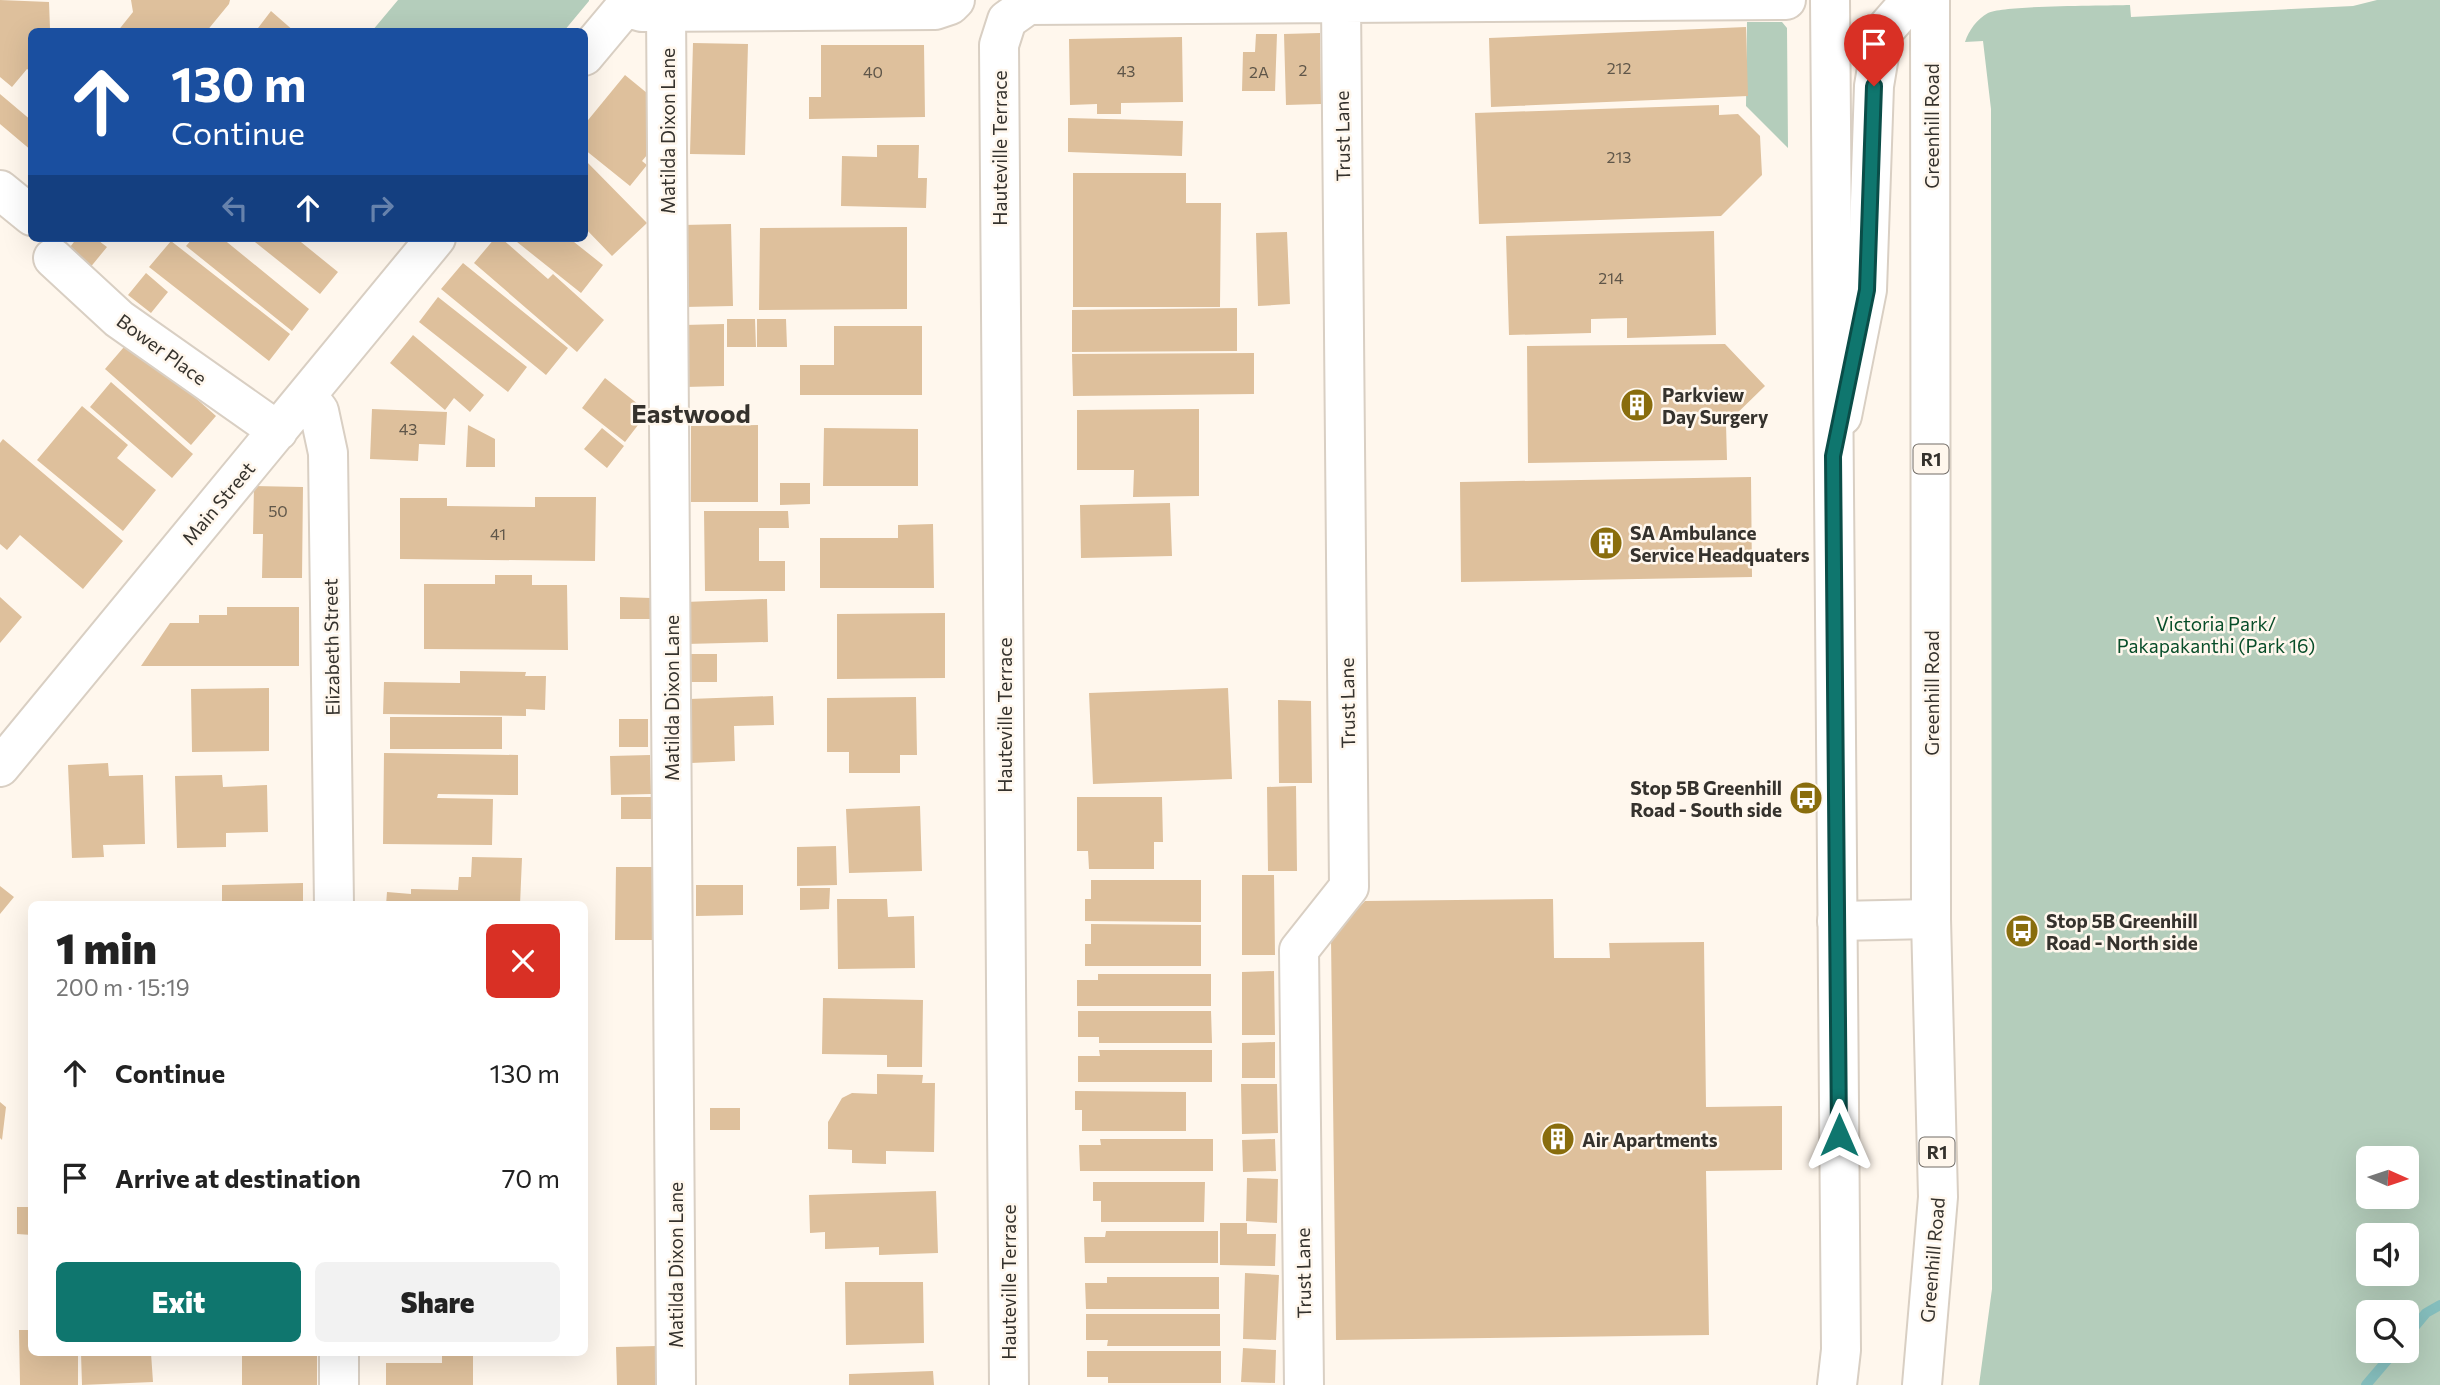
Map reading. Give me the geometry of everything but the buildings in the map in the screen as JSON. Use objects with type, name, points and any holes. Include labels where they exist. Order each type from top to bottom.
[{"type":"main road","points":[[588,51],[625,4],[642,12],[935,10],[950,5],[955,0]]},
{"type":"main road","points":[[1173,2],[1786,0]]},
{"type":"main road","points":[[1830,0],[1840,1350],[1837,1385]]},
{"type":"main road","points":[[1833,456],[1867,290],[1874,86],[1883,32],[1911,0]]},
{"type":"main road","name":"Greenhill Road","points":[[1922,1385],[1938,1197],[1931,919],[1930,0]]},
{"type":"main road","name":"Hauteville Terrace","points":[[1009,1385],[999,45],[1007,20],[1028,5],[1173,2]]},
{"type":"main road","name":"Trust Lane","points":[[1304,1385],[1299,950],[1349,887],[1341,3]]},
{"type":"main road","name":"Matilda Dixon Lane","points":[[666,10],[676,1385]]},
{"type":"main road","points":[[0,190],[28,213]]},
{"type":"main road","name":"Main Street","points":[[0,767],[433,242]]},
{"type":"main road","name":"Bower Place","points":[[53,258],[119,319],[278,430]]},
{"type":"main road","name":"Elizabeth Street","points":[[307,395],[319,411],[328,453],[334,901]]},
{"type":"main road","points":[[1837,921],[1931,919]]},
{"type":"main road","points":[[339,1356],[339,1385]]},
{"type":"green space","points":[[398,0],[589,0],[566,28],[375,28]]},
{"type":"green space","name":"Victoria Park/ Pakapakanthi (Park 16)","points":[[2377,0],[2440,0],[2440,1385],[1979,1385],[1992,1289],[1991,109],[1983,41],[1965,42],[1974,25],[1984,15],[1998,10],[2130,5],[2131,17],[2353,6]]},
{"type":"green space","points":[[1747,22],[1782,22],[1787,28],[1788,148],[1746,106]]},
{"type":"waterway","points":[[2419,1321],[2426,1313],[2440,1305]]},
{"type":"waterway","points":[[2366,1385],[2385,1363]]},
{"type":"place","name":"Parkview Day Surgery","points":[[1637,405]]},
{"type":"place","name":"SA Ambulance Service Headquaters","points":[[1606,543]]},
{"type":"place","name":"Stop 5B Greenhill Road - South side","points":[[1806,798]]},
{"type":"place","name":"Stop 5B Greenhill Road - North side","points":[[2022,931]]},
{"type":"place","name":"Air Apartments","points":[[1558,1139]]},
{"type":"district","name":"Eastwood","points":[[691,412]]},
{"type":"route","points":[[1839,1135],[1833,456],[1867,290],[1874,86]]}]
